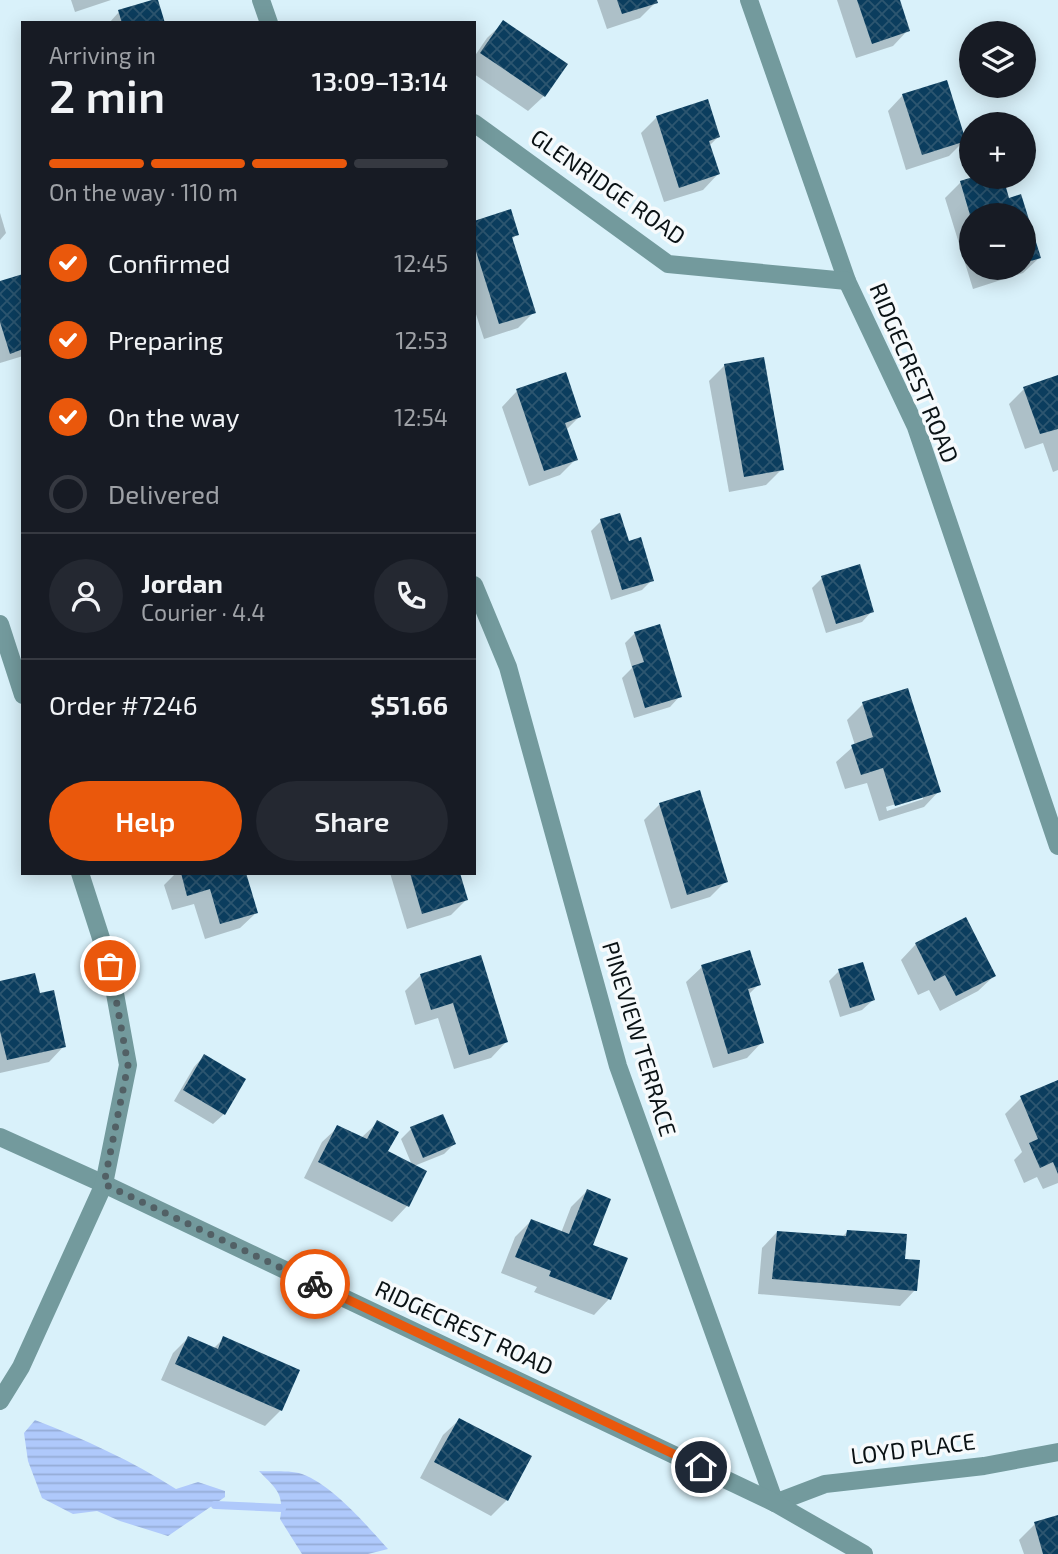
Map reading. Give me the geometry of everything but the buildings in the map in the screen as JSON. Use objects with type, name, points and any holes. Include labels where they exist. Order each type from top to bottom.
[{"type":"street","points":[[261,0],[268,21]]},
{"type":"street","name":"RIDGECREST ROAD","points":[[749,0],[847,281],[916,427],[1058,846]]},
{"type":"street","name":"GLENRIDGE ROAD","points":[[476,124],[668,264],[847,281]]},
{"type":"street","name":"PINEVIEW TERRACE","points":[[476,590],[508,667],[618,1066],[775,1503]]},
{"type":"street","points":[[0,624],[21,689]]},
{"type":"street","points":[[0,1401],[21,1367],[104,1184],[128,1065],[110,966],[81,875]]},
{"type":"street","name":"RIDGECREST ROAD","points":[[0,1137],[775,1503],[864,1554]]},
{"type":"street","name":"LOYD PLACE","points":[[775,1503],[825,1484],[984,1466],[1058,1452]]},
{"type":"water","points":[[35,1420],[107,1451],[176,1489],[198,1482],[225,1491],[225,1497],[168,1536],[97,1511],[73,1514],[42,1498],[28,1461],[24,1433]]},
{"type":"water","points":[[259,1471],[302,1474],[326,1487],[349,1507],[388,1549],[368,1554],[302,1554],[280,1519],[280,1497]]},
{"type":"waterway","points":[[215,1505],[282,1508]]},
{"type":"way so far","points":[[110,966],[128,1065],[104,1184],[315,1284]]},
{"type":"route","points":[[315,1284],[701,1467]]}]
